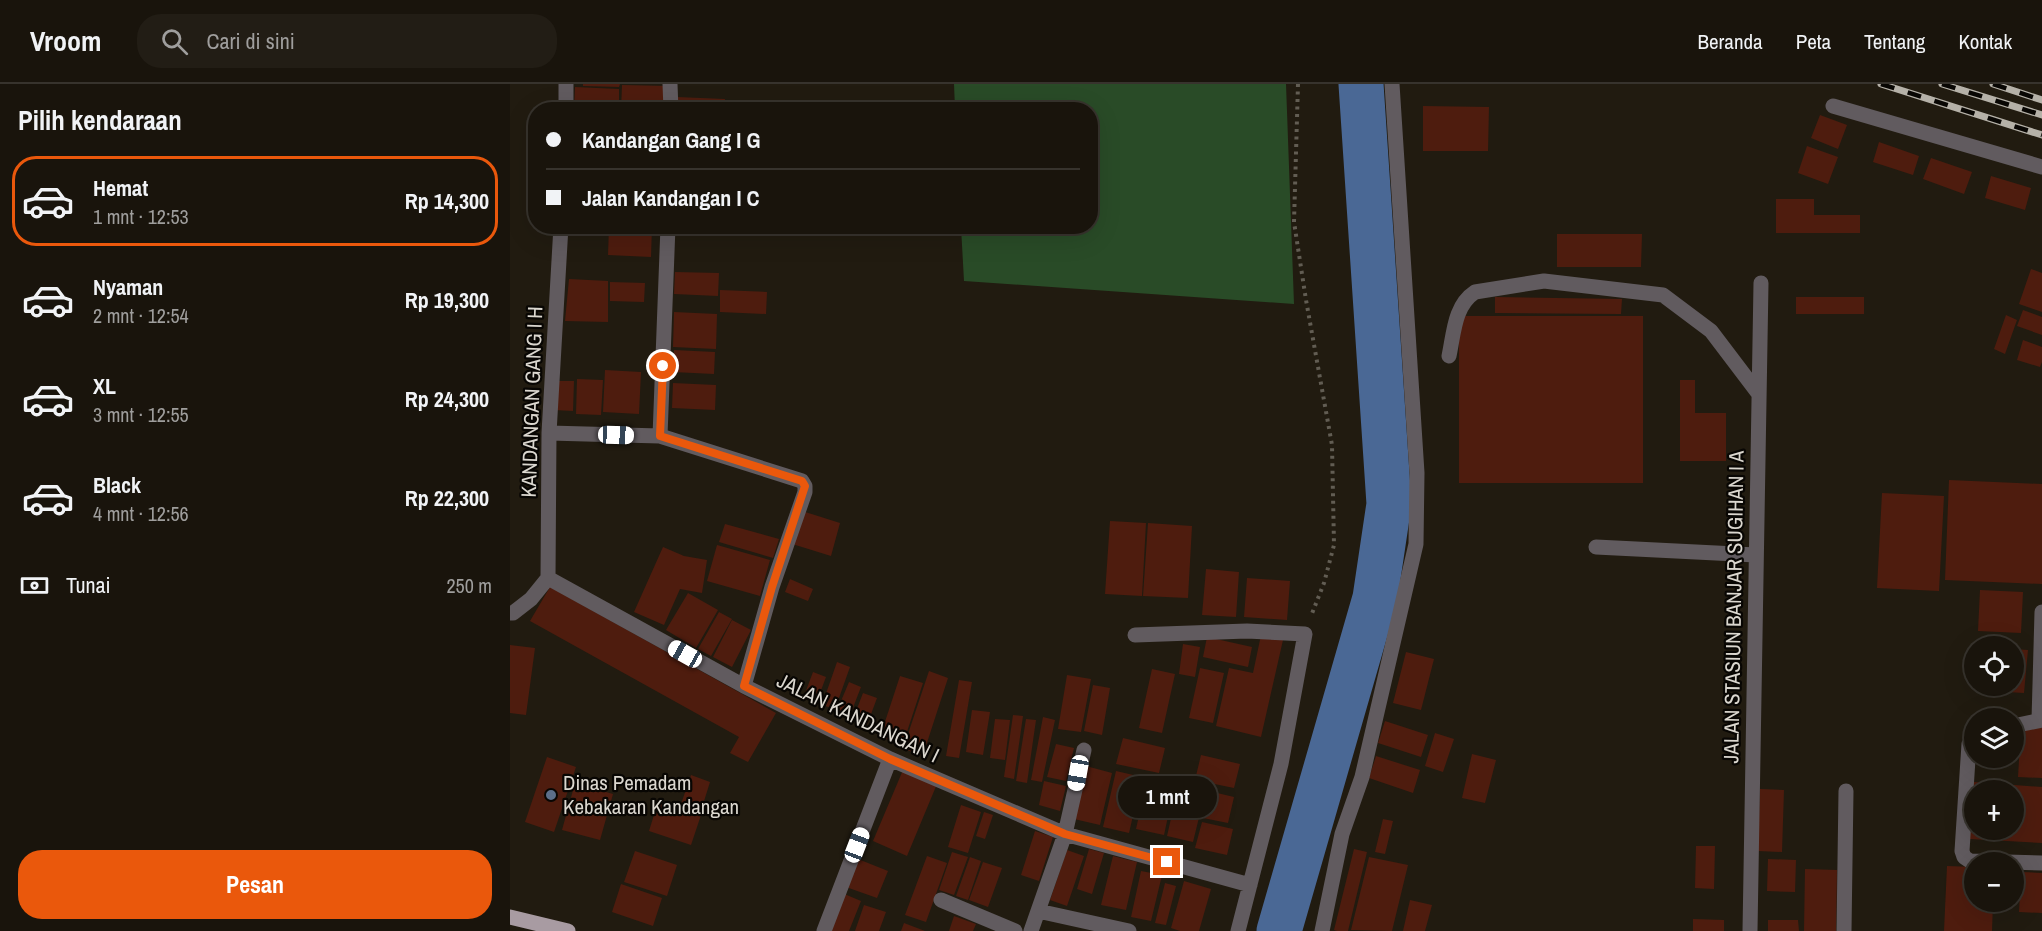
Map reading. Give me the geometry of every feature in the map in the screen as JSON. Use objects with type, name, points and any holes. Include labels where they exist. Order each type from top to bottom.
[{"type":"main road","points":[[510,917],[568,931]]},
{"type":"street","points":[[566,84],[566,102]]},
{"type":"street","points":[[670,84],[671,102]]},
{"type":"street","points":[[1322,931],[1342,834],[1362,777],[1416,544],[1417,473],[1392,84]]},
{"type":"street","points":[[1833,106],[2042,167]]},
{"type":"street","name":"KANDANGAN GANG I H","points":[[548,578],[549,433],[561,234]]},
{"type":"street","points":[[660,436],[668,234]]},
{"type":"street","points":[[1449,356],[1458,310],[1467,297],[1475,292],[1544,281],[1663,295],[1711,331],[1758,393]]},
{"type":"street","name":"JALAN STASIUN BANJAR SUGIHAN I A","points":[[1750,931],[1761,284]]},
{"type":"street","points":[[549,433],[660,436],[802,481],[805,486],[772,587],[744,686]]},
{"type":"street","points":[[1596,547],[1756,555]]},
{"type":"street","points":[[510,613],[531,599],[548,578]]},
{"type":"street","name":"JALAN KANDANGAN I","points":[[548,578],[744,686],[890,759],[1065,834],[1250,885]]},
{"type":"street","points":[[2024,724],[2041,720],[2042,612]]},
{"type":"street","points":[[1135,634],[1247,631],[1305,634],[1281,764],[1238,931]]},
{"type":"street","points":[[1031,931],[1065,834],[1084,750]]},
{"type":"street","points":[[824,931],[890,759]]},
{"type":"street","points":[[1968,768],[1962,851],[1964,857],[1970,861],[2042,863]]},
{"type":"street","points":[[1844,931],[1846,791]]},
{"type":"street","points":[[941,900],[1015,931]]},
{"type":"street","points":[[1038,912],[1129,931]]},
{"type":"path","points":[[1298,84],[1294,222],[1305,300],[1332,445],[1334,545],[1305,634]]},
{"type":"green space","points":[[954,84],[1286,84],[1294,304],[964,281],[961,234],[1098,234],[1098,102],[955,102]]},
{"type":"building","points":[[583,84],[620,84],[619,87],[583,86]]},
{"type":"building","points":[[622,85],[668,86],[667,102],[621,102]]},
{"type":"building","points":[[575,87],[619,89],[619,102],[574,102]]},
{"type":"building","points":[[677,97],[725,99],[725,102],[677,102]]},
{"type":"building","points":[[1423,106],[1489,107],[1488,151],[1423,151]]},
{"type":"building","points":[[1820,115],[1847,125],[1838,149],[1811,138]]},
{"type":"building","points":[[1879,142],[1919,156],[1913,175],[1873,162]]},
{"type":"building","points":[[1807,146],[1838,157],[1828,184],[1798,173]]},
{"type":"building","points":[[1931,158],[1972,172],[1964,194],[1923,179]]},
{"type":"building","points":[[1991,176],[2031,188],[2025,210],[1985,198]]},
{"type":"building","points":[[1776,199],[1814,199],[1814,215],[1860,215],[1860,233],[1776,233]]},
{"type":"building","points":[[609,234],[652,234],[651,257],[608,255]]},
{"type":"building","points":[[1557,234],[1642,234],[1641,267],[1557,267]]},
{"type":"building","points":[[2031,269],[2042,273],[2042,312],[2019,304]]},
{"type":"building","points":[[675,272],[719,273],[718,296],[674,294]]},
{"type":"building","points":[[569,279],[608,281],[608,322],[565,321]]},
{"type":"building","points":[[610,282],[645,283],[644,302],[610,301]]},
{"type":"building","points":[[720,290],[767,292],[766,314],[720,312]]},
{"type":"building","points":[[1495,297],[1622,299],[1621,314],[1495,313]]},
{"type":"building","points":[[1796,297],[1864,297],[1864,314],[1796,314]]},
{"type":"building","points":[[2023,310],[2042,317],[2042,335],[2017,326]]},
{"type":"building","points":[[674,312],[717,314],[716,349],[673,347]]},
{"type":"building","points":[[2006,315],[2017,320],[2005,354],[1994,349]]},
{"type":"building","points":[[1459,316],[1643,316],[1643,483],[1459,483]]},
{"type":"building","points":[[2023,340],[2042,347],[2040,367],[2017,360]]},
{"type":"building","points":[[674,350],[715,352],[714,374],[673,372]]},
{"type":"building","points":[[605,370],[641,372],[639,414],[603,412]]},
{"type":"building","points":[[577,379],[603,380],[601,415],[576,414]]},
{"type":"building","points":[[1680,380],[1695,380],[1695,413],[1726,413],[1726,461],[1680,461]]},
{"type":"building","points":[[555,381],[574,381],[573,411],[554,410]]},
{"type":"building","points":[[673,383],[716,385],[715,410],[672,408]]},
{"type":"building","points":[[1949,480],[2042,484],[2042,584],[1945,580]]},
{"type":"building","points":[[1882,493],[1944,496],[1939,591],[1877,588]]},
{"type":"building","points":[[799,510],[840,523],[831,556],[789,543]]},
{"type":"building","points":[[1110,521],[1146,523],[1142,596],[1105,594]]},
{"type":"building","points":[[1148,523],[1192,526],[1188,598],[1143,596]]},
{"type":"building","points":[[725,524],[779,539],[773,558],[719,542]]},
{"type":"building","points":[[717,545],[770,560],[760,596],[707,581]]},
{"type":"building","points":[[663,547],[684,556],[707,560],[702,593],[680,589],[664,625],[634,612]]},
{"type":"building","points":[[1206,569],[1239,572],[1236,617],[1202,615]]},
{"type":"building","points":[[1247,578],[1290,581],[1287,620],[1244,617]]},
{"type":"building","points":[[790,579],[813,589],[808,601],[785,592]]},
{"type":"building","points":[[550,587],[776,713],[748,762],[730,753],[739,737],[530,621]]},
{"type":"building","points":[[1980,590],[2023,592],[2021,633],[1978,631]]},
{"type":"building","points":[[688,593],[718,610],[696,648],[666,630]]},
{"type":"building","points":[[719,612],[732,619],[711,656],[698,649]]},
{"type":"building","points":[[732,620],[751,630],[732,667],[713,657]]},
{"type":"building","points":[[1261,635],[1283,640],[1261,737],[1216,726],[1229,668],[1253,673]]},
{"type":"building","points":[[1207,637],[1252,647],[1248,667],[1203,657]]},
{"type":"building","points":[[1183,644],[1200,647],[1195,677],[1179,674]]},
{"type":"building","points":[[510,645],[535,648],[526,715],[510,713]]},
{"type":"building","points":[[2024,650],[2028,650],[2024,693]]},
{"type":"building","points":[[1406,652],[1434,659],[1421,710],[1393,703]]},
{"type":"building","points":[[837,662],[850,667],[835,709],[822,705]]},
{"type":"building","points":[[1200,668],[1224,673],[1213,723],[1189,718]]},
{"type":"building","points":[[1152,669],[1175,674],[1162,733],[1139,728]]},
{"type":"building","points":[[929,671],[948,678],[923,755],[903,749]]},
{"type":"building","points":[[813,672],[826,677],[817,701],[804,696]]},
{"type":"building","points":[[1067,675],[1091,679],[1081,732],[1058,729]]},
{"type":"building","points":[[900,676],[923,683],[903,744],[880,737]]},
{"type":"building","points":[[959,680],[972,682],[959,758],[946,756]]},
{"type":"building","points":[[849,682],[861,687],[849,718],[836,713]]},
{"type":"building","points":[[1093,685],[1110,688],[1102,735],[1084,731]]},
{"type":"building","points":[[863,693],[877,698],[867,725],[853,719]]},
{"type":"building","points":[[972,710],[990,712],[983,755],[966,752]]},
{"type":"building","points":[[1013,715],[1023,716],[1014,779],[1004,777]]},
{"type":"building","points":[[1043,717],[1055,720],[1042,782],[1031,780]]},
{"type":"building","points":[[995,719],[1010,720],[1005,760],[990,758]]},
{"type":"building","points":[[1026,719],[1036,720],[1027,783],[1016,781]]},
{"type":"building","points":[[1385,721],[1428,735],[1421,757],[1378,743]]},
{"type":"building","points":[[2024,727],[2042,728],[2042,778],[2018,777],[2019,768],[2024,768]]},
{"type":"building","points":[[1435,733],[1454,739],[1443,772],[1425,766]]},
{"type":"building","points":[[1123,738],[1165,748],[1159,773],[1116,764]]},
{"type":"building","points":[[1056,744],[1074,748],[1066,781],[1047,777]]},
{"type":"building","points":[[1472,754],[1496,760],[1485,803],[1462,798]]},
{"type":"building","points":[[1201,755],[1240,764],[1234,788],[1195,780]]},
{"type":"building","points":[[1376,756],[1420,770],[1413,793],[1369,778]]},
{"type":"building","name":"Dinas Pemadam Kebakaran Kandangan","points":[[547,757],[576,767],[554,832],[525,822]]},
{"type":"building","points":[[1086,766],[1112,773],[1100,825],[1074,819]]},
{"type":"building","points":[[903,770],[937,784],[907,856],[873,841]]},
{"type":"building","points":[[1116,771],[1142,777],[1129,833],[1103,827]]},
{"type":"building","points":[[691,775],[710,782],[700,814],[680,807]]},
{"type":"building","points":[[1147,779],[1175,784],[1164,835],[1136,829]]},
{"type":"building","points":[[1180,779],[1207,785],[1193,842],[1167,836]]},
{"type":"building","points":[[1044,781],[1066,786],[1060,811],[1039,805]]},
{"type":"building","points":[[575,783],[613,794],[600,840],[562,830]]},
{"type":"building","points":[[2024,786],[2042,787],[2042,843],[1988,840],[2024,840]]},
{"type":"building","points":[[1760,789],[1784,790],[1782,852],[1758,851]]},
{"type":"building","points":[[1209,791],[1234,797],[1228,823],[1203,818]]},
{"type":"building","points":[[658,802],[701,815],[691,845],[649,831]]},
{"type":"building","points":[[961,805],[981,812],[968,853],[948,847]]},
{"type":"building","points":[[984,812],[993,815],[985,839],[976,836]]},
{"type":"building","points":[[1383,819],[1393,821],[1385,854],[1375,852]]},
{"type":"building","points":[[1202,822],[1233,829],[1227,855],[1195,848]]},
{"type":"building","points":[[1035,831],[1053,837],[1039,881],[1021,875]]},
{"type":"building","points":[[1696,846],[1715,846],[1714,889],[1695,888]]},
{"type":"building","points":[[1089,849],[1104,853],[1092,894],[1077,889]]},
{"type":"building","points":[[1354,849],[1367,852],[1348,931],[1337,931],[1334,930]]},
{"type":"building","points":[[1067,850],[1084,856],[1067,906],[1050,900]]},
{"type":"building","points":[[635,851],[677,865],[667,896],[624,882]]},
{"type":"building","points":[[952,852],[968,857],[954,895],[939,890]]},
{"type":"building","points":[[927,856],[947,863],[926,922],[905,915]]},
{"type":"building","points":[[1113,856],[1137,862],[1126,910],[1101,905]]},
{"type":"building","points":[[970,857],[981,861],[968,900],[956,896]]},
{"type":"building","points":[[1369,857],[1408,865],[1392,931],[1351,930]]},
{"type":"building","points":[[858,859],[888,871],[877,898],[846,887]]},
{"type":"building","points":[[1768,859],[1796,860],[1795,892],[1767,891]]},
{"type":"building","points":[[983,862],[1002,868],[988,907],[969,900]]},
{"type":"building","points":[[1947,866],[1964,867],[1964,912],[1993,912],[1992,931],[1944,931]]},
{"type":"building","points":[[1805,869],[1837,870],[1836,931],[1804,931]]},
{"type":"building","points":[[1141,871],[1162,875],[1151,921],[1131,917]]},
{"type":"building","points":[[2024,872],[2042,873],[2042,913],[2019,912],[2024,912]]},
{"type":"building","points":[[1184,881],[1211,889],[1199,931],[1180,931],[1171,928]]},
{"type":"building","points":[[1165,883],[1176,886],[1166,925],[1155,923]]},
{"type":"building","points":[[621,884],[662,898],[653,926],[612,912]]},
{"type":"building","points":[[842,893],[861,901],[849,931],[827,931]]},
{"type":"building","points":[[1410,900],[1432,905],[1425,931],[1403,931]]},
{"type":"building","points":[[864,905],[886,912],[879,931],[855,931]]},
{"type":"building","points":[[954,916],[976,924],[973,931],[949,931]]},
{"type":"building","points":[[1693,919],[1724,920],[1724,931],[1693,931]]},
{"type":"building","points":[[1768,920],[1798,920],[1799,931],[1768,931]]},
{"type":"building","points":[[904,923],[925,931],[901,931]]},
{"type":"waterway","points":[[1279,931],[1375,598],[1389,504],[1361,84]]},
{"type":"railway","points":[[1881,84],[2042,135]]},
{"type":"railway","points":[[1942,84],[2042,115]]},
{"type":"railway","points":[[1993,84],[2042,100]]},
{"type":"place","name":"Dinas Pemadam Kebakaran Kandangan","points":[[551,795]]},
{"type":"route","points":[[663,366],[660,436],[802,481],[805,486],[805,492],[772,587],[744,686],[890,759],[1065,834],[1167,862]]}]
